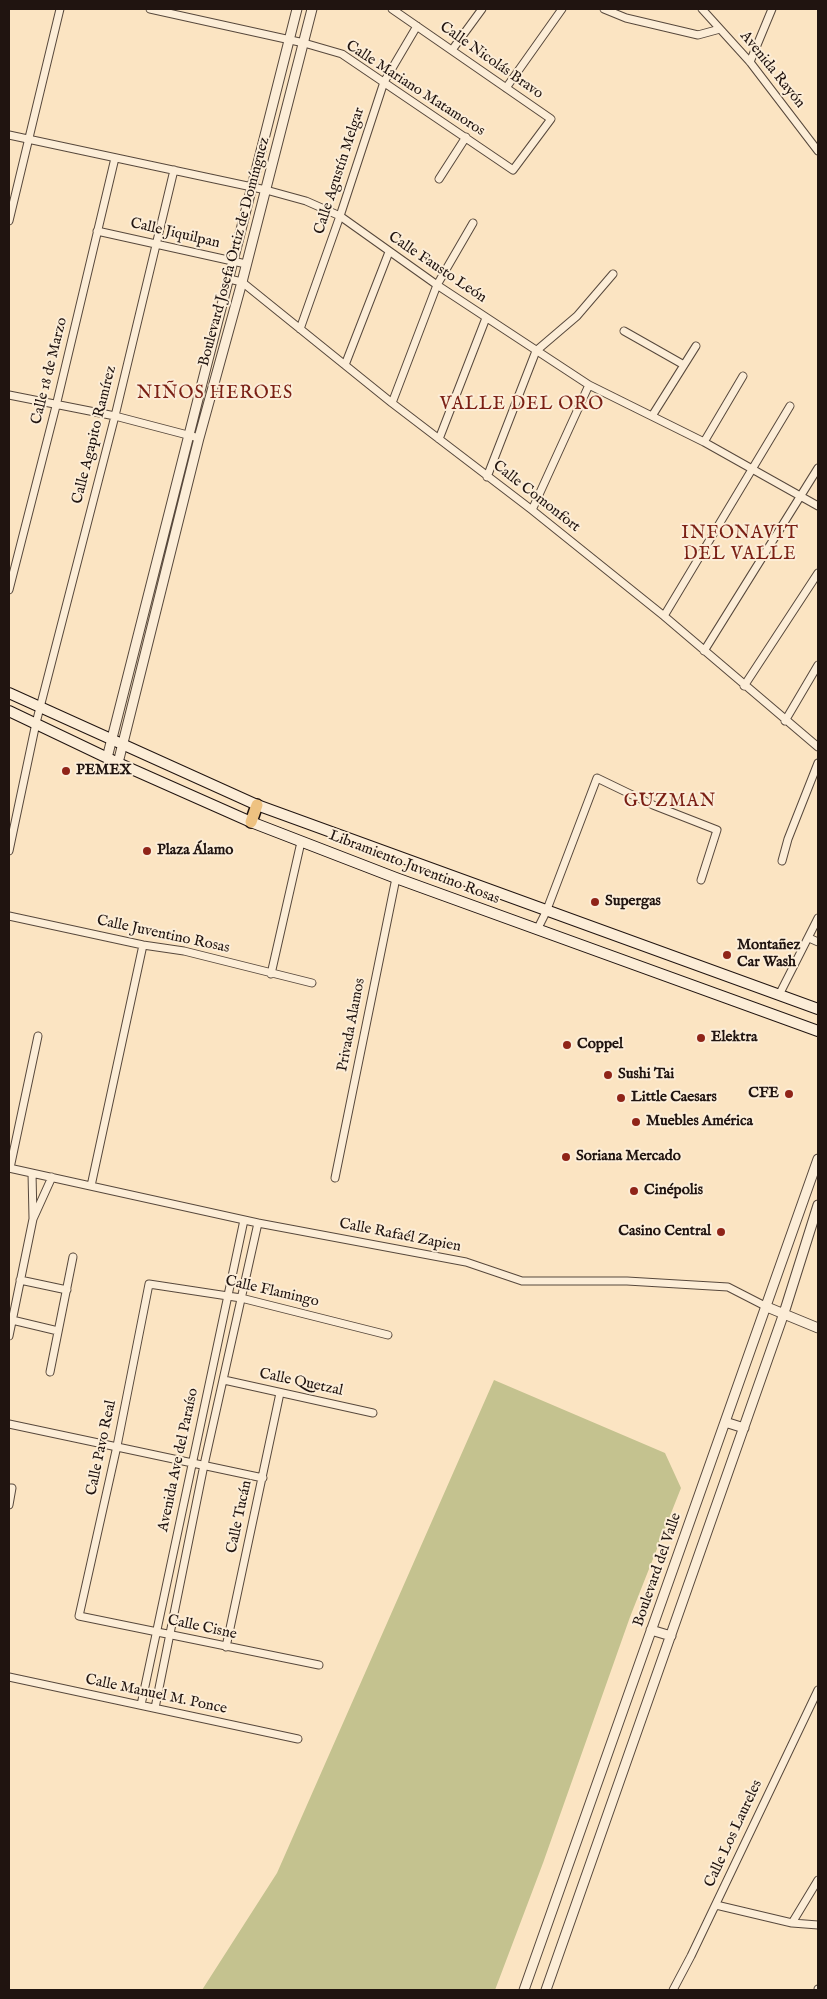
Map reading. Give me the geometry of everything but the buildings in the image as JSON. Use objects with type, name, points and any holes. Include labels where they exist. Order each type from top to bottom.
[{"type":"main road","name":"Libramiento Juventino Rosas","points":[[9,694],[257,805],[818,1010]]},
{"type":"main road","name":"Libramiento Juventino Rosas","points":[[9,711],[118,763],[301,842],[537,930],[818,1031]]},
{"type":"main road","points":[[251,822],[257,805]]},
{"type":"street","points":[[9,221],[60,9]]},
{"type":"street","name":"Calle Mariano Matamoros","points":[[150,9],[304,43],[342,54],[514,170]]},
{"type":"street","name":"Boulevard Josefa Ortiz de Domínguez","points":[[107,758],[297,9]]},
{"type":"street","name":"Boulevard Josefa Ortiz de Domínguez","points":[[118,763],[199,438],[242,282],[312,9]]},
{"type":"street","name":"Calle Nicolás Bravo","points":[[392,9],[401,12],[417,26],[550,119],[514,170]]},
{"type":"street","points":[[452,50],[482,9]]},
{"type":"street","points":[[506,88],[562,9]]},
{"type":"street","points":[[604,9],[626,18],[698,35],[720,29]]},
{"type":"street","name":"Avenida Rayón","points":[[702,9],[750,62],[818,151]]},
{"type":"street","points":[[750,62],[772,9]]},
{"type":"street","name":"Calle Agustín Melgar","points":[[300,329],[384,82],[417,26]]},
{"type":"street","name":"Calle Fausto León","points":[[9,135],[266,190],[306,201],[340,216],[437,285],[589,385],[704,442],[818,506]]},
{"type":"street","points":[[439,179],[466,137]]},
{"type":"street","name":"Calle 18 de Marzo","points":[[9,590],[56,406],[115,158]]},
{"type":"street","name":"Calle Agapito Ramírez","points":[[9,851],[36,723],[115,416],[174,170]]},
{"type":"street","points":[[392,403],[437,285],[473,223]]},
{"type":"street","name":"Calle Jiquilpan","points":[[97,231],[246,264]]},
{"type":"street","points":[[345,365],[389,252]]},
{"type":"street","points":[[487,477],[536,351],[577,316],[613,274]]},
{"type":"street","name":"Calle Comonfort","points":[[229,279],[242,282],[392,403],[532,510],[664,616],[785,721],[818,747]]},
{"type":"street","points":[[439,439],[486,318]]},
{"type":"street","points":[[624,330],[684,365]]},
{"type":"street","points":[[652,416],[696,346]]},
{"type":"street","points":[[704,442],[743,376]]},
{"type":"street","points":[[532,510],[589,385]]},
{"type":"street","points":[[9,396],[115,416],[199,438]]},
{"type":"street","points":[[664,616],[754,470],[790,406]]},
{"type":"street","points":[[704,651],[802,497],[818,468]]},
{"type":"street","points":[[744,686],[818,573]]},
{"type":"street","points":[[785,721],[818,665]]},
{"type":"street","points":[[811,677],[818,682]]},
{"type":"street","points":[[782,861],[788,838],[818,763]]},
{"type":"street","points":[[537,930],[546,912],[597,778],[653,804],[717,830],[701,880]]},
{"type":"street","points":[[271,974],[301,842]]},
{"type":"street","name":"Privada Alamos","points":[[335,1178],[396,878]]},
{"type":"street","name":"Calle Juventino Rosas","points":[[9,916],[184,952],[312,983]]},
{"type":"street","points":[[779,995],[818,918]]},
{"type":"street","points":[[809,938],[818,942]]},
{"type":"street","points":[[91,1186],[143,945]]},
{"type":"street","points":[[9,1168],[38,1036]]},
{"type":"street","name":"Boulevard del Valle","points":[[524,1990],[818,1159]]},
{"type":"street","name":"Calle Rafaél Zapien","points":[[9,1168],[258,1223],[466,1262],[522,1281],[627,1281],[728,1287],[767,1307],[818,1328]]},
{"type":"street","points":[[32,1173],[33,1219]]},
{"type":"street","points":[[9,1336],[33,1219],[52,1177]]},
{"type":"street","points":[[546,1990],[784,1314],[818,1205]]},
{"type":"street","points":[[801,1207],[811,1226]]},
{"type":"street","name":"Avenida Ave del Paraíso","points":[[141,1705],[244,1220]]},
{"type":"street","name":"Avenida Ave del Paraíso","points":[[156,1708],[204,1465],[258,1223]]},
{"type":"street","points":[[50,1372],[73,1257]]},
{"type":"street","points":[[20,1280],[66,1290]]},
{"type":"street","name":"Calle Flamingo","points":[[149,1284],[228,1295],[388,1335]]},
{"type":"street","name":"Calle Pavo Real","points":[[79,1616],[117,1446],[149,1284]]},
{"type":"street","points":[[12,1320],[58,1331]]},
{"type":"street","name":"Calle Quetzal","points":[[224,1380],[373,1413]]},
{"type":"street","name":"Calle Tucán","points":[[226,1648],[280,1393]]},
{"type":"street","points":[[725,1422],[744,1428]]},
{"type":"street","points":[[9,1424],[263,1478]]},
{"type":"street","points":[[9,1505],[10,1488]]},
{"type":"street","name":"Calle Cisne","points":[[79,1616],[319,1666]]},
{"type":"street","points":[[651,1630],[671,1636]]},
{"type":"street","name":"Calle Manuel M. Ponce","points":[[9,1677],[298,1739]]},
{"type":"street","name":"Calle Los Laureles","points":[[673,1990],[716,1905],[818,1690]]},
{"type":"street","points":[[792,1923],[818,1880]]},
{"type":"street","points":[[716,1905],[792,1923],[818,1925]]},
{"type":"shaded area","points":[[494,1380],[665,1453],[681,1488],[630,1617],[543,1863],[495,1990],[202,1990],[277,1873]]},
{"type":"place","name":"PEMEX","points":[[66,771]]},
{"type":"place","name":"Plaza Álamo","points":[[147,851]]},
{"type":"place","name":"Supergas","points":[[595,902]]},
{"type":"place","name":"Montañez Car Wash","points":[[727,955]]},
{"type":"place","name":"Elektra","points":[[701,1038]]},
{"type":"place","name":"Coppel","points":[[567,1045]]},
{"type":"place","name":"Sushi Tai","points":[[608,1075]]},
{"type":"place","name":"CFE","points":[[789,1094]]},
{"type":"place","name":"Little Caesars","points":[[621,1098]]},
{"type":"place","name":"Muebles América","points":[[636,1122]]},
{"type":"place","name":"Soriana Mercado","points":[[566,1157]]},
{"type":"place","name":"Cinépolis","points":[[634,1191]]},
{"type":"place","name":"Casino Central","points":[[721,1232]]},
{"type":"district","name":"NIÑOS HEROES","points":[[215,394]]},
{"type":"district","name":"VALLE DEL ORO","points":[[522,405]]},
{"type":"district","name":"INFONAVIT DEL VALLE","points":[[740,544]]},
{"type":"district","name":"GUZMAN","points":[[670,802]]}]
